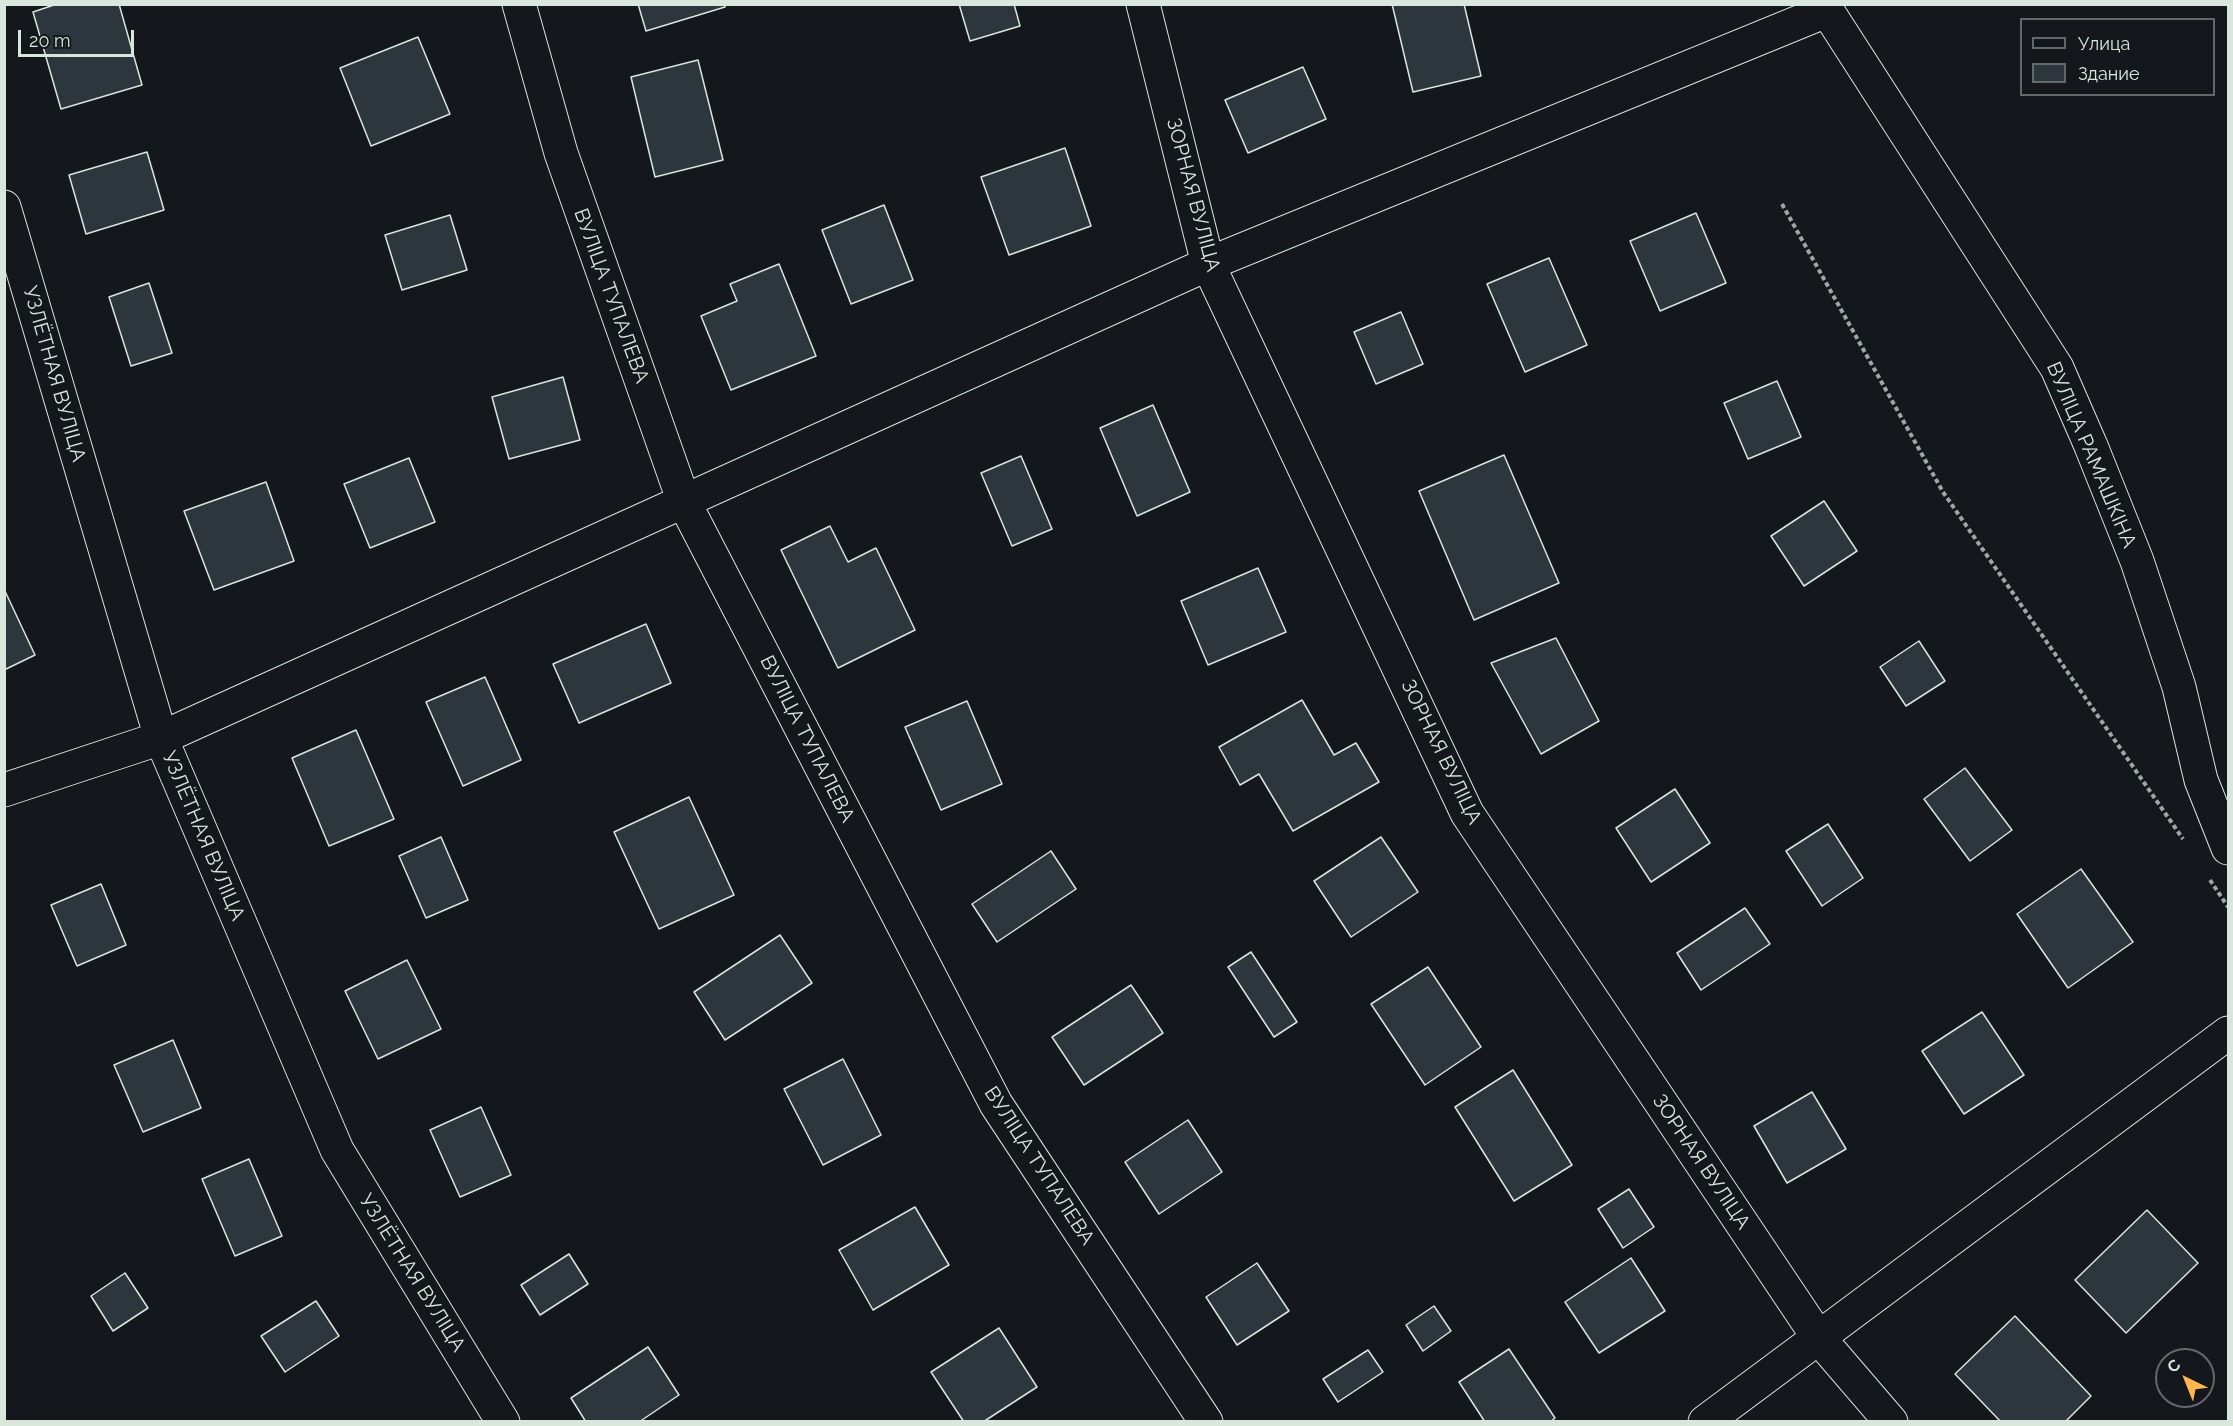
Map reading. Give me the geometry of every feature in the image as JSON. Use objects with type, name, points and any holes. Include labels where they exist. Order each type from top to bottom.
[{"type":"street","name":"ВУЛІЦА ТУПАЛЕВА","points":[[519,4],[561,153],[684,502],[996,1104],[1206,1422]]},
{"type":"street","name":"ЗОРНАЯ ВУЛІЦА","points":[[1143,4],[1208,264],[1467,813],[1818,1337],[1892,1422]]},
{"type":"street","points":[[4,790],[161,738],[1208,264],[1825,8]]},
{"type":"street","name":"ВУЛІЦА РАМАШКІНА","points":[[1825,8],[2057,368],[2137,561],[2179,687],[2201,780],[2229,848]]},
{"type":"street","name":"УЗЛЁТНАЯ ВУЛІЦА","points":[[4,207],[161,738],[337,1150],[503,1422]]},
{"type":"street","points":[[1705,1422],[2229,1033]]},
{"type":"path","points":[[1782,204],[1943,492],[2183,840]]},
{"type":"path","points":[[2209,878],[2229,907]]},
{"type":"building","points":[[57,4],[119,4],[142,85],[61,109],[33,12]]},
{"type":"building","points":[[638,4],[725,4],[725,7],[646,31]]},
{"type":"building","points":[[959,4],[1014,4],[1020,26],[970,41]]},
{"type":"building","points":[[1392,4],[1464,4],[1481,76],[1413,92]]},
{"type":"building","points":[[418,37],[450,114],[371,146],[340,68]]},
{"type":"building","points":[[698,60],[723,160],[655,177],[631,77]]},
{"type":"building","points":[[1303,67],[1326,119],[1248,153],[1225,100]]},
{"type":"building","points":[[1065,148],[1091,226],[1009,255],[981,177]]},
{"type":"building","points":[[147,152],[164,210],[86,234],[69,175]]},
{"type":"building","points":[[884,205],[913,280],[851,304],[822,230]]},
{"type":"building","points":[[1696,213],[1726,283],[1660,311],[1630,241]]},
{"type":"building","points":[[450,215],[467,270],[402,290],[385,235]]},
{"type":"building","points":[[1549,258],[1587,345],[1525,372],[1487,284]]},
{"type":"building","points":[[779,264],[816,356],[731,390],[701,316],[737,301],[730,284]]},
{"type":"building","points":[[149,283],[172,353],[131,366],[109,297]]},
{"type":"building","points":[[1401,312],[1423,364],[1376,384],[1354,332]]},
{"type":"building","points":[[563,377],[580,440],[509,459],[492,397]]},
{"type":"building","points":[[1777,381],[1801,437],[1748,459],[1724,403]]},
{"type":"building","points":[[1153,405],[1190,492],[1137,516],[1100,428]]},
{"type":"building","points":[[1504,455],[1559,583],[1474,620],[1419,491]]},
{"type":"building","points":[[1021,456],[1052,529],[1012,546],[981,473]]},
{"type":"building","points":[[409,458],[435,522],[370,548],[344,484]]},
{"type":"building","points":[[266,482],[294,561],[214,590],[184,511]]},
{"type":"building","points":[[1824,501],[1857,551],[1804,586],[1771,536]]},
{"type":"building","points":[[830,526],[848,562],[876,548],[915,630],[838,668],[781,550]]},
{"type":"building","points":[[1258,568],[1286,632],[1208,665],[1181,601]]},
{"type":"building","points":[[4,589],[35,655],[4,670]]},
{"type":"building","points":[[646,624],[671,683],[579,723],[553,664]]},
{"type":"building","points":[[1556,638],[1599,721],[1541,754],[1491,663]]},
{"type":"building","points":[[1919,641],[1945,681],[1906,706],[1880,667]]},
{"type":"building","points":[[485,677],[521,760],[463,786],[426,702]]},
{"type":"building","points":[[1302,700],[1334,755],[1356,743],[1379,782],[1293,831],[1259,774],[1240,785],[1219,747]]},
{"type":"building","points":[[967,701],[1002,784],[941,810],[905,727]]},
{"type":"building","points":[[356,730],[394,819],[329,846],[292,758]]},
{"type":"building","points":[[1965,768],[2012,830],[1970,861],[1924,799]]},
{"type":"building","points":[[1675,789],[1710,843],[1651,882],[1616,828]]},
{"type":"building","points":[[689,797],[734,895],[659,929],[614,832]]},
{"type":"building","points":[[1828,824],[1863,878],[1822,906],[1786,851]]},
{"type":"building","points":[[441,837],[468,900],[426,918],[399,856]]},
{"type":"building","points":[[1381,837],[1418,892],[1351,937],[1314,881]]},
{"type":"building","points":[[1051,851],[1076,889],[997,942],[972,904]]},
{"type":"building","points":[[2081,869],[2133,942],[2068,988],[2017,914]]},
{"type":"building","points":[[101,884],[126,945],[77,966],[51,905]]},
{"type":"building","points":[[1745,908],[1770,944],[1701,990],[1677,953]]},
{"type":"building","points":[[780,935],[812,983],[725,1040],[694,992]]},
{"type":"building","points":[[1251,952],[1297,1022],[1274,1037],[1228,967]]},
{"type":"building","points":[[407,960],[441,1029],[378,1059],[345,991]]},
{"type":"building","points":[[1428,967],[1481,1047],[1425,1085],[1371,1004]]},
{"type":"building","points":[[1131,985],[1163,1033],[1084,1085],[1052,1037]]},
{"type":"building","points":[[1982,1012],[2024,1075],[1964,1114],[1922,1051]]},
{"type":"building","points":[[173,1040],[201,1108],[143,1132],[114,1065]]},
{"type":"building","points":[[843,1059],[881,1135],[823,1165],[784,1089]]},
{"type":"building","points":[[1513,1070],[1572,1165],[1514,1201],[1455,1107]]},
{"type":"building","points":[[1812,1092],[1846,1149],[1787,1183],[1754,1126]]},
{"type":"building","points":[[481,1107],[511,1175],[460,1197],[430,1130]]},
{"type":"building","points":[[1188,1120],[1222,1172],[1159,1214],[1125,1162]]},
{"type":"building","points":[[249,1159],[282,1236],[235,1256],[202,1179]]},
{"type":"building","points":[[1629,1189],[1654,1227],[1623,1248],[1598,1209]]},
{"type":"building","points":[[915,1207],[949,1265],[873,1310],[839,1250]]},
{"type":"building","points":[[2147,1210],[2198,1263],[2126,1333],[2075,1280]]},
{"type":"building","points":[[569,1254],[588,1284],[540,1315],[521,1285]]},
{"type":"building","points":[[1631,1258],[1665,1311],[1599,1353],[1565,1302]]},
{"type":"building","points":[[1257,1263],[1289,1311],[1237,1345],[1206,1297]]},
{"type":"building","points":[[125,1273],[148,1308],[113,1331],[91,1296]]},
{"type":"building","points":[[316,1301],[339,1336],[285,1372],[261,1336]]},
{"type":"building","points":[[1434,1306],[1451,1331],[1423,1351],[1406,1325]]},
{"type":"building","points":[[2015,1316],[2091,1396],[2065,1422],[2001,1422],[1955,1374]]},
{"type":"building","points":[[999,1328],[1037,1387],[983,1422],[964,1422],[931,1372]]},
{"type":"building","points":[[648,1347],[679,1395],[639,1422],[586,1422],[571,1398]]},
{"type":"building","points":[[1509,1349],[1555,1418],[1550,1422],[1485,1422],[1459,1382]]},
{"type":"building","points":[[1368,1350],[1383,1372],[1338,1402],[1323,1379]]}]
